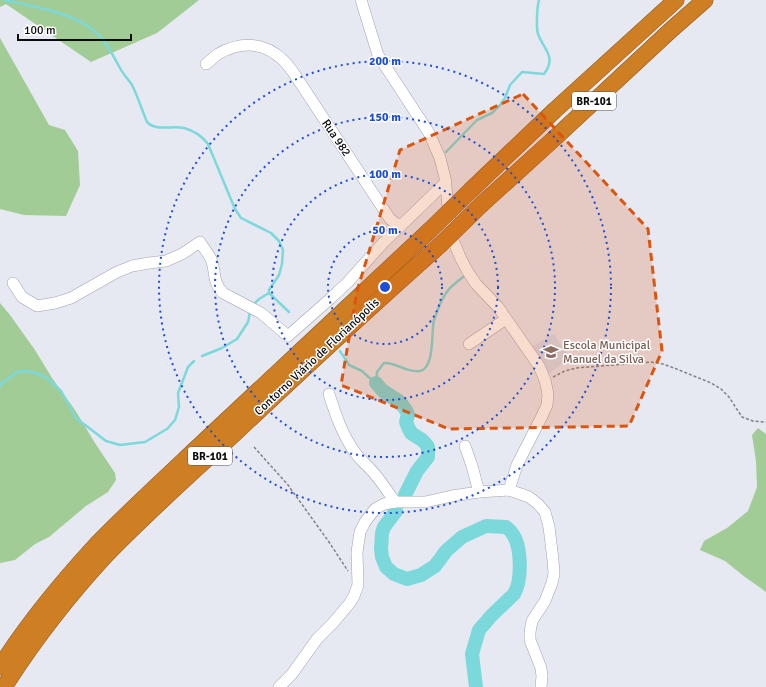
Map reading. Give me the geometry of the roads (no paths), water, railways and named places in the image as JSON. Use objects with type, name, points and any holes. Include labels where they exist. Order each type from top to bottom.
[{"type":"highway","name":"Contorno Viário de Florianópolis","points":[[0,667],[47,602],[80,563],[112,529],[566,100],[676,0]]},
{"type":"highway","name":"Contorno Viário de Florianópolis","points":[[4,687],[28,651],[58,611],[90,573],[122,539],[347,329],[439,246],[482,204],[661,39],[706,0]]},
{"type":"street","points":[[361,0],[378,55],[429,133],[440,158],[446,182],[453,240],[461,259],[476,284],[498,307],[539,366],[545,380],[548,394],[547,405],[516,465],[509,490]]},
{"type":"street","name":"Rua 982","points":[[206,64],[218,54],[237,46],[244,45],[259,46],[270,51],[283,60],[293,72],[390,219],[401,225]]},
{"type":"street","points":[[13,282],[22,297],[37,306],[55,303],[71,298],[117,272],[132,266],[166,262],[182,254],[200,242],[212,260],[216,284],[219,289],[223,293],[261,313],[288,336],[348,282],[401,225],[446,182]]},
{"type":"street","points":[[469,344],[506,319]]},
{"type":"street","points":[[329,394],[349,442],[355,452],[374,472],[395,502]]},
{"type":"street","points":[[465,446],[479,492]]},
{"type":"street","points":[[279,687],[292,674],[317,639],[333,623],[354,596],[358,585],[357,552],[360,532],[365,522],[375,509],[384,504],[395,502],[425,502],[479,492],[509,490],[529,497],[538,504],[544,512],[549,527],[554,560],[554,574],[545,601],[532,621],[530,632],[530,640],[542,672],[541,687]]},
{"type":"waterway","points":[[4,0],[68,16],[92,29],[106,44],[121,70],[132,85],[147,122],[160,128],[179,127],[188,129],[198,134],[206,141],[235,209],[241,218],[271,233],[279,241],[283,250],[282,264],[279,275],[269,290],[269,293],[289,312]]},
{"type":"waterway","points":[[446,152],[477,120],[492,113],[500,105],[505,98],[510,85],[522,72],[544,74],[548,68],[548,54],[537,31],[539,0]]},
{"type":"waterway","points":[[376,383],[377,372],[384,363],[393,364],[415,371],[420,371],[425,368],[432,349],[433,326],[438,308],[449,289],[463,277]]},
{"type":"waterway","points":[[254,304],[269,293]]},
{"type":"waterway","points":[[202,356],[222,348],[237,339],[248,322],[250,312]]},
{"type":"waterway","points":[[340,351],[349,365],[362,371],[375,383]]},
{"type":"waterway","points":[[0,386],[17,372],[25,371],[36,373],[47,378],[61,391],[76,418],[106,441],[120,445],[145,442],[167,429],[175,420],[179,407],[178,393],[188,367],[194,361]]},
{"type":"waterway","points":[[376,383],[383,391],[400,402],[408,415],[406,422],[411,433],[422,440],[428,447],[428,457],[417,471],[405,495]]},
{"type":"waterway","points":[[396,511],[384,527],[382,533],[382,557],[386,567],[394,574],[407,579],[421,575],[435,566],[446,551],[462,537],[486,526],[506,527],[512,532],[518,546],[520,564],[517,588],[514,594],[479,630],[472,654],[476,687]]},
{"type":"place","name":"Escola Municipal Manuel da Silva","points":[[551,352]]}]
